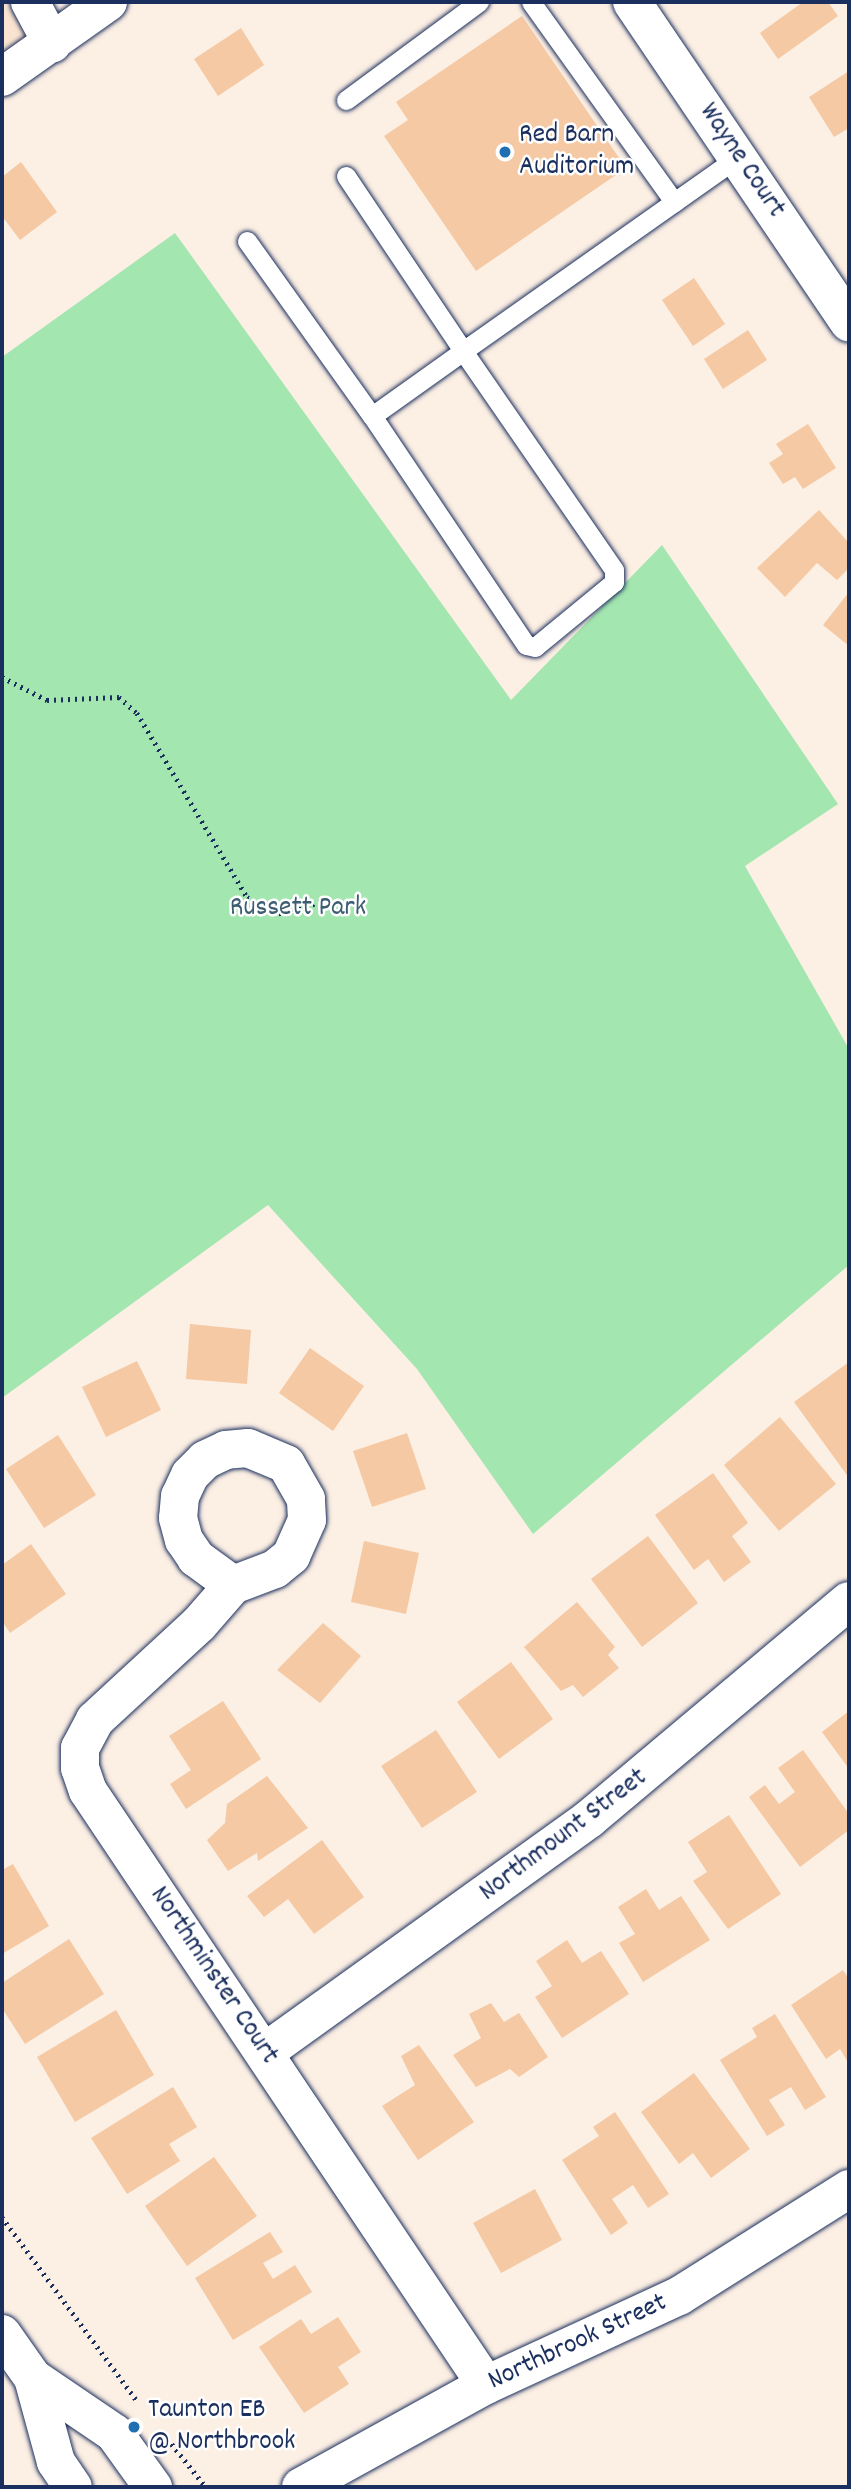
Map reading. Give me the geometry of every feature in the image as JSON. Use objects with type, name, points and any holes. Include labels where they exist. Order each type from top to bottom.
[{"type":"street","points":[[30,2],[52,43]]},
{"type":"street","points":[[2,77],[108,2]]},
{"type":"street","name":"Wayne Court","points":[[632,2],[849,322]]},
{"type":"street","name":"Northminster Court","points":[[233,1585],[199,1624],[95,1720],[80,1748],[80,1768],[88,1791],[486,2385]]},
{"type":"street","name":"Northmount Street","points":[[265,2052],[589,1819],[849,1601]]},
{"type":"street","name":"Northbrook Street","points":[[302,2487],[486,2385],[679,2296],[849,2189]]},
{"type":"street","points":[[2,2333],[33,2378],[56,2462],[74,2487]]},
{"type":"street","points":[[33,2378],[114,2433],[153,2487]]},
{"type":"lane","points":[[346,100],[479,2]]},
{"type":"lane","points":[[531,2],[674,202]]},
{"type":"lane","points":[[372,416],[738,157]]},
{"type":"lane","points":[[247,241],[372,416],[526,645],[535,647],[614,582],[614,570],[346,176]]},
{"type":"path","points":[[2,677],[47,700],[119,697],[137,713],[247,897],[265,911],[286,914],[327,899]]},
{"type":"path","points":[[2,2217],[147,2413]]},
{"type":"path","points":[[155,2422],[206,2487]]},
{"type":"shaded area","points":[[2,2],[34,2],[52,43],[2,77]]},
{"type":"green space","name":"Russett Park","points":[[175,233],[511,700],[662,545],[838,804],[745,866],[849,1049],[849,1265],[533,1534],[417,1369],[268,1205],[2,1398],[2,357]]},
{"type":"building","points":[[803,2],[828,2],[838,16],[778,59],[760,33]]},
{"type":"building","name":"Red Barn Auditorium","points":[[522,16],[626,168],[476,271],[384,136],[408,120],[396,102]]},
{"type":"building","points":[[241,28],[264,65],[218,96],[194,59]]},
{"type":"building","points":[[849,71],[849,128],[834,137],[809,97]]},
{"type":"building","points":[[21,162],[57,212],[20,240],[2,216],[2,177]]},
{"type":"building","points":[[694,278],[725,324],[693,346],[662,300]]},
{"type":"building","points":[[748,330],[767,360],[723,389],[704,359]]},
{"type":"building","points":[[808,424],[836,468],[803,489],[795,477],[783,484],[769,463],[783,454],[776,444]]},
{"type":"building","points":[[819,510],[849,543],[849,568],[837,580],[817,563],[785,597],[757,568]]},
{"type":"building","points":[[849,592],[849,646],[823,625]]},
{"type":"building","points":[[190,1324],[251,1330],[247,1384],[186,1379]]},
{"type":"building","points":[[310,1348],[364,1386],[333,1431],[279,1393]]},
{"type":"building","points":[[137,1361],[161,1410],[106,1437],[82,1387]]},
{"type":"building","points":[[849,1362],[849,1478],[794,1402]]},
{"type":"building","points":[[780,1417],[836,1484],[779,1531],[724,1465]]},
{"type":"building","points":[[407,1433],[426,1489],[372,1507],[353,1451]]},
{"type":"building","points":[[58,1435],[96,1495],[44,1528],[6,1469]]},
{"type":"building","points":[[713,1473],[748,1523],[732,1536],[751,1562],[724,1582],[708,1559],[694,1570],[655,1515]]},
{"type":"building","points":[[648,1536],[698,1603],[642,1647],[591,1579]]},
{"type":"building","points":[[364,1541],[419,1553],[406,1614],[351,1602]]},
{"type":"building","points":[[31,1544],[66,1594],[10,1633],[2,1621],[2,1565]]},
{"type":"building","points":[[577,1602],[615,1647],[608,1655],[619,1668],[583,1697],[573,1685],[561,1691],[524,1647]]},
{"type":"building","points":[[323,1623],[361,1656],[320,1703],[277,1670]]},
{"type":"building","points":[[511,1662],[553,1719],[499,1759],[457,1702]]},
{"type":"building","points":[[223,1701],[261,1759],[186,1809],[170,1784],[191,1770],[169,1736]]},
{"type":"building","points":[[849,1711],[849,1769],[822,1732]]},
{"type":"building","points":[[436,1730],[477,1792],[422,1828],[381,1766]]},
{"type":"building","points":[[803,1750],[849,1814],[849,1830],[800,1867],[749,1797],[765,1785],[779,1804],[795,1792],[778,1768]]},
{"type":"building","points":[[267,1776],[308,1828],[258,1861],[257,1853],[228,1871],[207,1840],[225,1823],[227,1804]]},
{"type":"building","points":[[729,1815],[781,1894],[728,1929],[693,1881],[707,1872],[688,1842]]},
{"type":"building","points":[[322,1840],[364,1897],[314,1934],[288,1899],[264,1917],[247,1896]]},
{"type":"building","points":[[13,1864],[49,1926],[2,1954],[2,1870]]},
{"type":"building","points":[[646,1889],[659,1910],[681,1896],[710,1940],[643,1982],[619,1943],[635,1934],[618,1907]]},
{"type":"building","points":[[69,1939],[104,1994],[25,2044],[2,2008],[2,1983]]},
{"type":"building","points":[[567,1940],[582,1963],[601,1951],[629,1994],[562,2038],[535,1997],[552,1986],[536,1961]]},
{"type":"building","points":[[843,1970],[849,1979],[849,2064],[840,2049],[826,2059],[791,2005]]},
{"type":"building","points":[[491,2003],[504,2022],[519,2013],[548,2057],[519,2077],[510,2069],[476,2087],[453,2055],[481,2038],[469,2014]]},
{"type":"building","points":[[116,2010],[154,2075],[75,2122],[37,2057]]},
{"type":"building","points":[[775,2014],[826,2097],[805,2110],[791,2087],[769,2100],[785,2125],[767,2136],[720,2060],[757,2037],[752,2028]]},
{"type":"building","points":[[419,2045],[474,2122],[418,2160],[382,2106],[415,2085],[401,2056]]},
{"type":"building","points":[[694,2073],[750,2149],[711,2178],[693,2153],[679,2164],[641,2112]]},
{"type":"building","points":[[173,2087],[197,2127],[169,2144],[180,2161],[127,2194],[91,2138]]},
{"type":"building","points":[[615,2112],[669,2194],[648,2208],[633,2185],[612,2199],[628,2223],[611,2235],[562,2160],[599,2136],[593,2127]]},
{"type":"building","points":[[214,2157],[257,2216],[187,2266],[145,2206]]},
{"type":"building","points":[[535,2189],[562,2240],[501,2273],[473,2223]]},
{"type":"building","points":[[270,2232],[283,2252],[263,2263],[273,2279],[295,2265],[312,2292],[233,2340],[195,2278]]},
{"type":"building","points":[[338,2317],[361,2352],[338,2367],[349,2384],[304,2413],[259,2347],[301,2319],[311,2334]]},
{"type":"place","name":"Red Barn Auditorium","points":[[505,152]]},
{"type":"place","name":"Taunton EB @ Northbrook","points":[[134,2427]]}]
